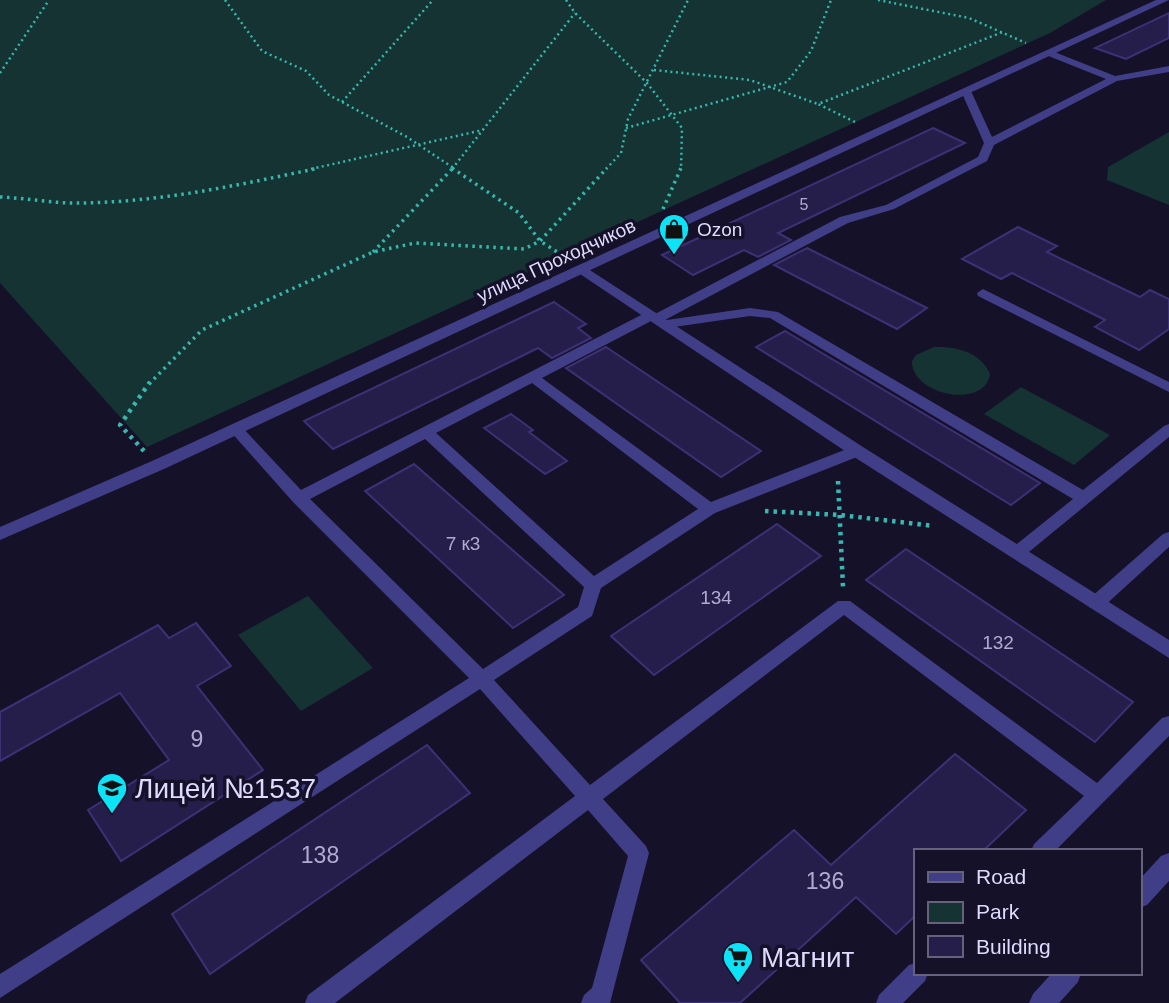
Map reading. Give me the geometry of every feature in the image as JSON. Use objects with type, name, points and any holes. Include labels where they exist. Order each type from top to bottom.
[{"type":"street","name":"улица Проходчиков","points":[[0,534],[235,429],[576,265],[656,235],[1164,0]]},
{"type":"street","points":[[576,265],[857,451],[1169,650]]},
{"type":"street","points":[[1141,895],[1169,864]]},
{"type":"street","points":[[1042,1003],[1067,975]]},
{"type":"lane","points":[[1049,53],[1114,79]]},
{"type":"lane","points":[[299,498],[531,376],[659,319],[844,220],[890,207],[983,159],[989,143],[1114,79],[1169,69]]},
{"type":"lane","points":[[967,91],[989,143]]},
{"type":"lane","points":[[983,293],[1169,388]]},
{"type":"lane","points":[[659,319],[750,312],[773,316],[1084,498]]},
{"type":"lane","points":[[531,376],[709,509]]},
{"type":"lane","points":[[235,429],[299,498],[482,679],[639,853],[602,995],[592,1003]]},
{"type":"lane","points":[[1018,552],[1169,429]]},
{"type":"lane","points":[[425,430],[593,585]]},
{"type":"lane","points":[[0,987],[586,611],[593,585],[709,509],[857,451]]},
{"type":"lane","points":[[1096,603],[1169,538]]},
{"type":"lane","points":[[316,1003],[844,606],[1098,795]]},
{"type":"lane","points":[[1043,849],[1169,724]]},
{"type":"lane","points":[[887,1003],[915,975]]},
{"type":"path","points":[[0,73],[49,0]]},
{"type":"path","points":[[225,0],[262,51],[306,71],[329,95],[415,143],[519,213],[540,241],[576,265]]},
{"type":"path","points":[[342,102],[433,0]]},
{"type":"path","points":[[567,0],[575,13],[647,83],[682,128],[681,171],[658,221],[656,235]]},
{"type":"path","points":[[152,459],[120,425],[155,375],[202,330],[373,252],[415,243],[524,249],[540,241],[621,153],[628,119],[688,0]]},
{"type":"path","points":[[626,128],[673,117],[787,82],[811,51],[831,0]]},
{"type":"path","points":[[878,0],[969,18],[1049,53]]},
{"type":"path","points":[[373,252],[452,169],[575,13]]},
{"type":"path","points":[[818,104],[1003,32]]},
{"type":"path","points":[[654,70],[750,80],[818,104],[877,132]]},
{"type":"path","points":[[0,197],[68,204],[165,197],[305,172],[415,143],[483,130]]},
{"type":"path","points":[[837,459],[844,606]]},
{"type":"path","points":[[761,511],[839,515],[987,533]]},
{"type":"green space","points":[[0,0],[1106,0],[1050,33],[147,447],[0,283]]},
{"type":"green space","points":[[1169,132],[1169,205],[1107,180],[1108,167]]},
{"type":"green space","points":[[934,347],[959,349],[981,360],[990,374],[985,385],[976,392],[963,395],[935,390],[923,382],[915,373],[912,361],[916,355]]},
{"type":"green space","points":[[1021,387],[1110,435],[1074,465],[984,414]]},
{"type":"green space","points":[[308,596],[373,668],[301,711],[238,635]]},
{"type":"building","points":[[1169,13],[1169,38],[1126,59],[1095,48]]},
{"type":"building","points":[[933,128],[965,143],[778,233],[791,240],[758,257],[744,250],[693,275],[662,255]]},
{"type":"building","points":[[1018,227],[1057,246],[1047,252],[1140,297],[1150,290],[1169,299],[1169,329],[1139,350],[1095,327],[1105,320],[1012,273],[1001,279],[962,259]]},
{"type":"building","points":[[807,248],[927,308],[897,329],[774,265]]},
{"type":"building","points":[[554,302],[586,324],[578,328],[591,338],[552,358],[538,348],[333,449],[304,421]]},
{"type":"building","points":[[785,331],[1040,483],[1011,505],[756,347]]},
{"type":"building","points":[[606,347],[761,451],[721,477],[566,368]]},
{"type":"building","points":[[511,414],[533,430],[529,432],[567,461],[545,474],[484,428]]},
{"type":"building","points":[[414,464],[564,595],[513,628],[365,491]]},
{"type":"building","points":[[777,524],[821,556],[654,675],[611,636]]},
{"type":"building","points":[[906,549],[1133,702],[1095,742],[866,580]]},
{"type":"building","points":[[196,623],[231,666],[197,686],[263,770],[121,861],[88,810],[169,760],[120,693],[0,761],[0,712],[158,625],[169,638]]},
{"type":"building","points":[[427,745],[470,793],[210,974],[172,914]]},
{"type":"building","points":[[955,754],[1026,810],[985,849],[914,849],[914,917],[896,934],[856,897],[740,1003],[680,1003],[641,960],[794,830],[831,865]]},
{"type":"place","name":"Ozon","points":[[674,256]]},
{"type":"place","name":"Лицей №1537","points":[[112,815]]},
{"type":"place","name":"Магнит","points":[[738,984]]}]
